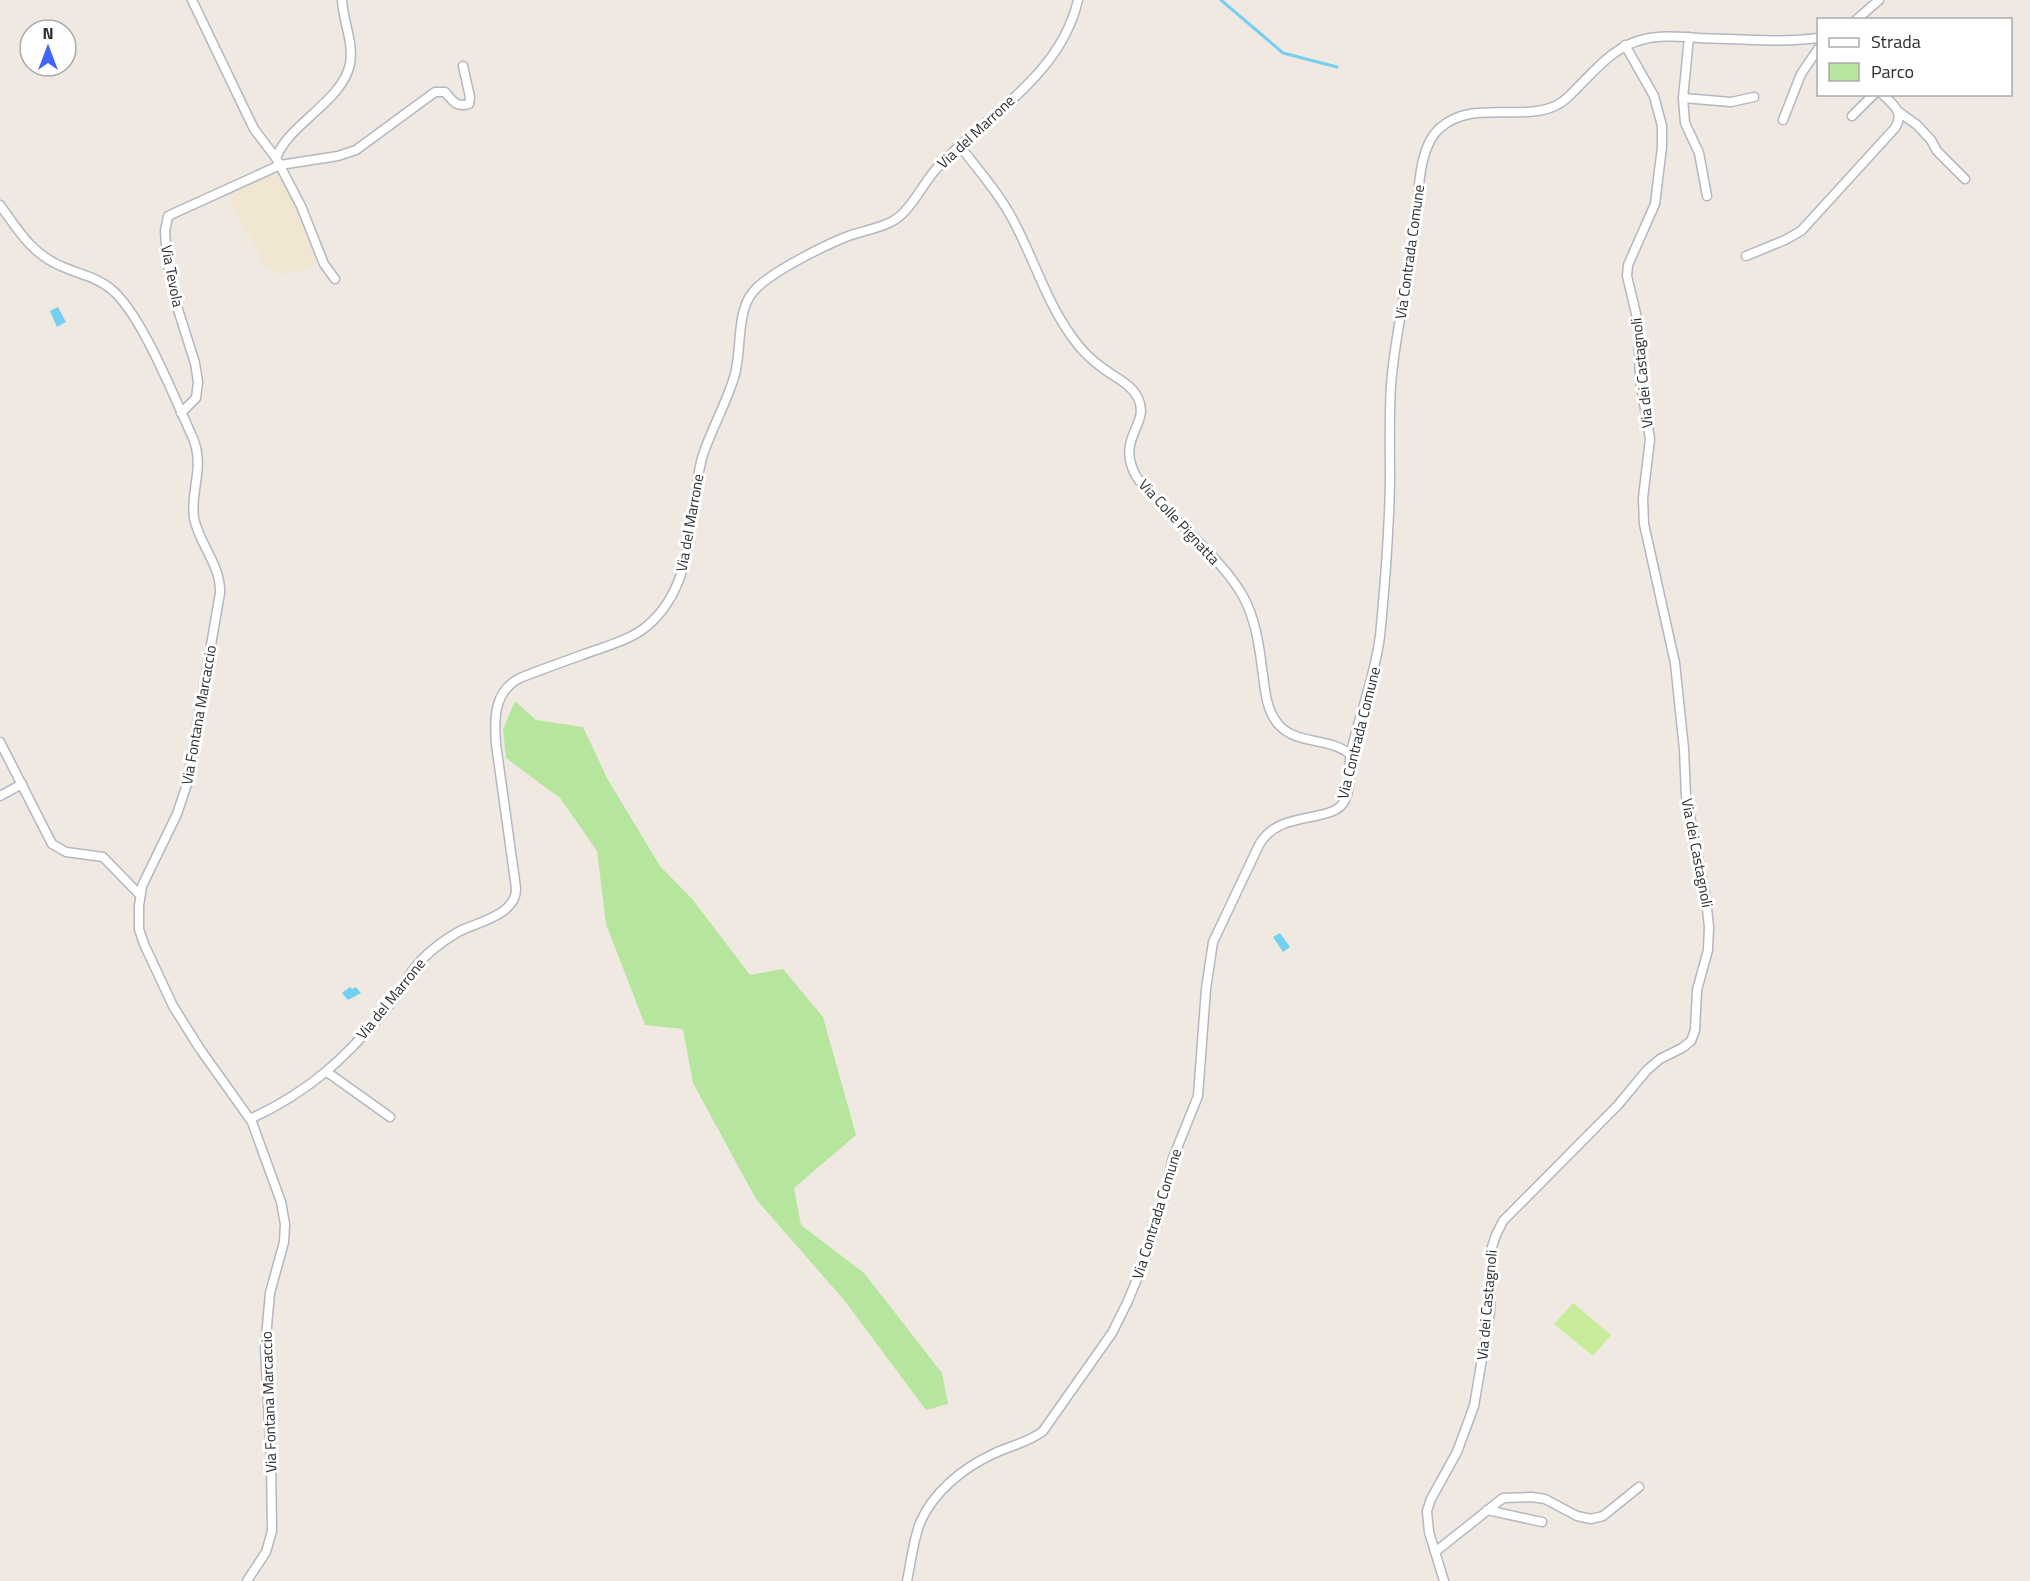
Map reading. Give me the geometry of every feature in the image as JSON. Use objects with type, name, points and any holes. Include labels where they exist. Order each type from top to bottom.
[{"type":"street","points":[[192,0],[254,129],[278,161],[301,206],[324,264],[335,279]]},
{"type":"street","points":[[278,161],[285,142],[327,100],[346,74],[350,62],[350,49],[342,0]]},
{"type":"street","name":"Via del Marrone","points":[[250,1119],[295,1096],[327,1072],[383,1013],[413,970],[428,954],[455,934],[503,911],[514,902],[516,888],[496,744],[496,720],[501,694],[520,678],[634,634],[651,623],[670,599],[685,562],[703,458],[737,367],[743,313],[748,298],[764,282],[816,250],[847,236],[888,224],[896,219],[931,175],[1046,67],[1072,19],[1078,0]]},
{"type":"street","points":[[1858,18],[1879,0]]},
{"type":"street","name":"Via Contrada Comune","points":[[907,1581],[920,1524],[937,1496],[946,1486],[978,1462],[1034,1438],[1043,1431],[1117,1324],[1151,1244],[1173,1158],[1196,1102],[1201,1077],[1209,964],[1215,935],[1266,834],[1297,818],[1329,813],[1343,803],[1350,775],[1351,755],[1378,651],[1388,524],[1392,380],[1414,238],[1422,167],[1427,146],[1440,128],[1464,115],[1533,110],[1558,105],[1625,45],[1654,37],[1780,40],[1817,38]]},
{"type":"street","points":[[1689,37],[1683,99],[1685,123],[1699,153],[1707,196]]},
{"type":"street","name":"Via dei Castagnoli","points":[[1444,1581],[1428,1532],[1427,1512],[1431,1499],[1457,1452],[1474,1406],[1490,1312],[1492,1252],[1497,1231],[1503,1221],[1618,1105],[1647,1070],[1660,1059],[1684,1047],[1690,1041],[1695,1030],[1698,985],[1707,954],[1709,918],[1686,796],[1677,678],[1644,524],[1643,498],[1650,439],[1640,379],[1638,322],[1627,276],[1629,262],[1656,199],[1662,126],[1654,96],[1625,45]]},
{"type":"street","points":[[1783,120],[1801,74],[1817,50]]},
{"type":"street","name":"Via Tevola","points":[[181,413],[196,398],[198,382],[196,367],[172,287],[166,249],[165,221],[174,212],[278,161],[338,156],[356,150],[437,92],[445,92],[456,104],[469,104],[470,97],[463,66]]},
{"type":"street","points":[[1852,116],[1872,96]]},
{"type":"street","points":[[1884,96],[1899,112],[1922,130],[1939,153],[1965,179]]},
{"type":"street","points":[[1683,99],[1731,102],[1754,97]]},
{"type":"street","points":[[1746,256],[1789,239],[1801,231],[1895,128],[1899,112]]},
{"type":"street","name":"Via Colle Pignatta","points":[[960,146],[1009,213],[1048,300],[1073,339],[1093,361],[1126,384],[1138,398],[1139,420],[1129,445],[1131,465],[1142,484],[1222,568],[1241,593],[1249,609],[1254,628],[1267,699],[1273,718],[1290,734],[1303,739],[1334,744],[1351,755]]},
{"type":"street","name":"Via Fontana Marcaccio","points":[[0,205],[37,252],[59,266],[101,282],[116,293],[140,329],[194,438],[198,454],[199,471],[194,518],[217,572],[220,593],[187,784],[177,813],[148,871],[140,895],[138,920],[140,933],[166,993],[196,1043],[250,1119],[281,1202],[285,1227],[283,1246],[270,1293],[265,1341],[272,1532],[266,1552],[247,1581]]},
{"type":"street","points":[[0,742],[52,844],[66,852],[103,857],[140,895]]},
{"type":"street","points":[[0,796],[22,784]]},
{"type":"street","points":[[327,1072],[390,1117]]},
{"type":"street","points":[[1435,1552],[1506,1497],[1535,1497],[1552,1502],[1577,1516],[1594,1519],[1603,1516],[1639,1486]]},
{"type":"street","points":[[1487,1510],[1542,1522]]},
{"type":"shaded area","points":[[278,170],[300,208],[317,263],[300,271],[281,274],[265,268],[251,238],[232,208],[230,193]]},
{"type":"green space","points":[[515,701],[536,720],[583,727],[608,780],[660,866],[693,900],[750,975],[783,969],[823,1017],[856,1135],[794,1188],[801,1225],[864,1273],[942,1373],[948,1404],[926,1410],[844,1300],[756,1199],[693,1083],[683,1029],[645,1025],[606,924],[597,851],[560,798],[506,758],[503,729]]},
{"type":"green space","points":[[1573,1303],[1611,1335],[1593,1356],[1554,1324]]},
{"type":"water","points":[[58,307],[66,322],[57,327],[50,311]]},
{"type":"water","points":[[1280,933],[1290,947],[1283,952],[1273,937]]},
{"type":"water","points":[[350,987],[352,989],[356,987],[361,993],[348,1000],[342,993]]},
{"type":"waterway","points":[[1221,0],[1283,53],[1337,67]]}]
